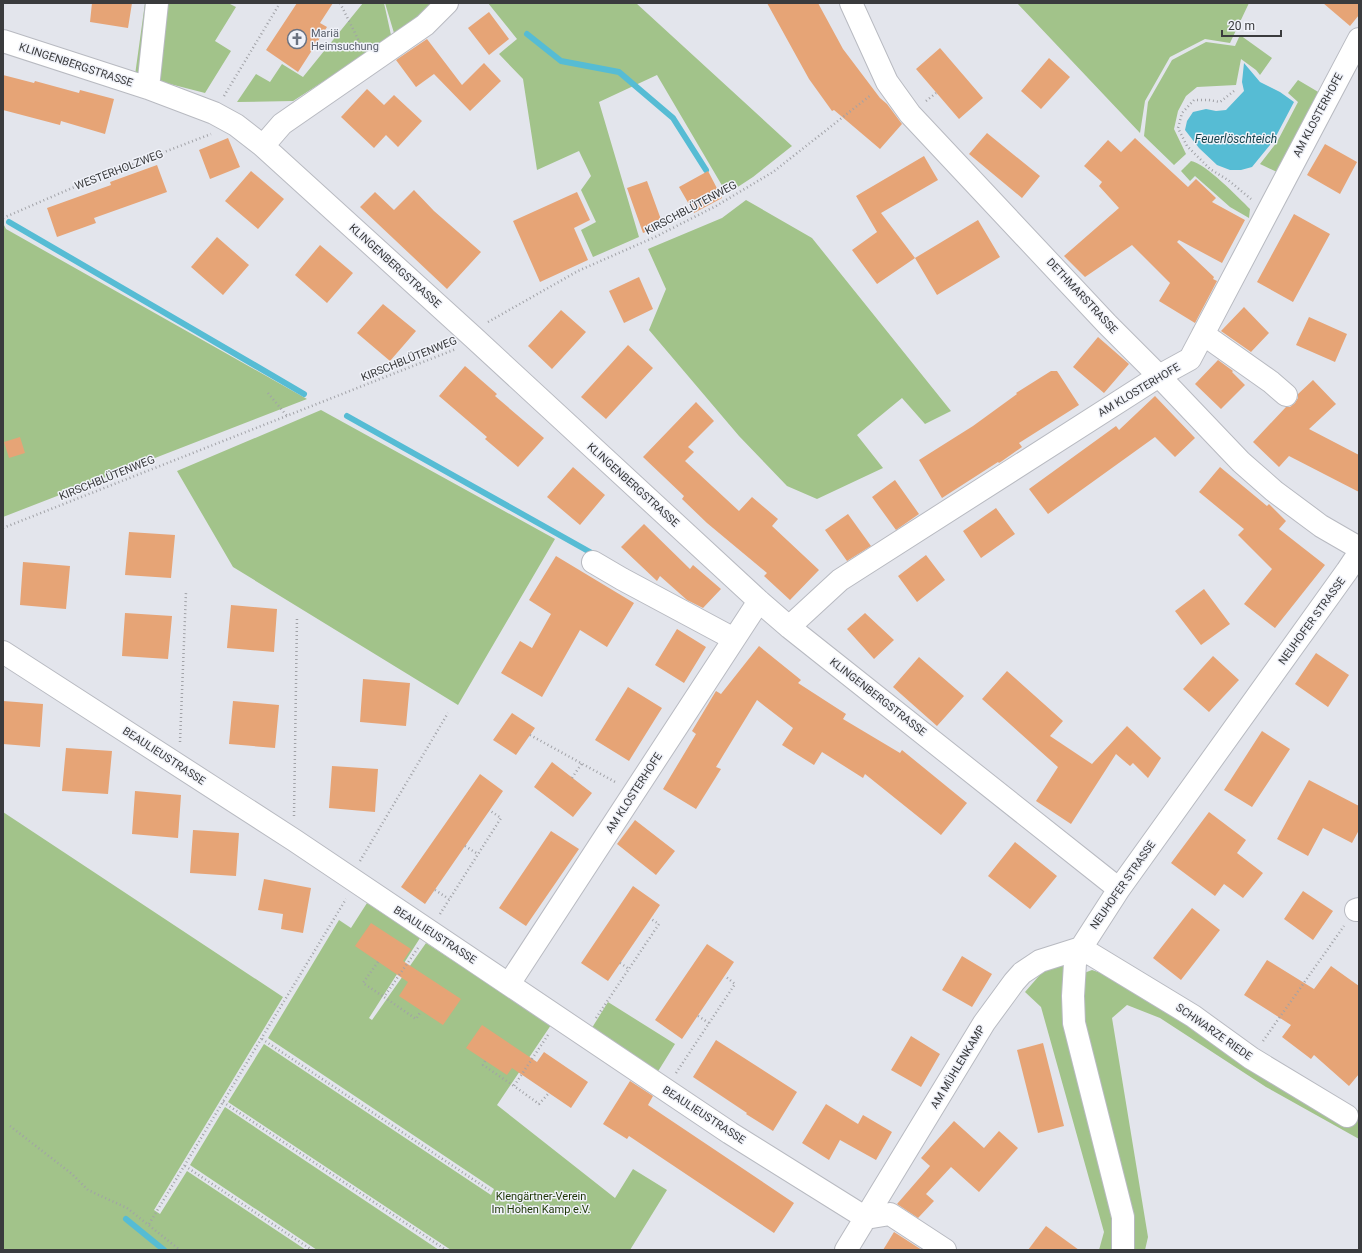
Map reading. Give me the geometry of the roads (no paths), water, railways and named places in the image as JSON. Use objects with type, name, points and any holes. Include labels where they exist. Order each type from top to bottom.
[{"type":"street","name":"KLINGENBERGSTRASSE","points":[[148,88],[157,3]]},
{"type":"street","points":[[263,146],[282,124],[425,25],[448,3]]},
{"type":"street","name":"DETHMARSTRASSE","points":[[851,3],[887,82],[910,114],[1107,324],[1160,376],[1240,462],[1274,491],[1321,526],[1359,548]]},
{"type":"street","name":"AM KLOSTERHOFE","points":[[789,627],[840,580],[1160,376],[1190,359],[1359,39]]},
{"type":"street","name":"KLINGENBERGSTRASSE","points":[[3,41],[148,88],[214,114],[236,125],[263,146],[789,627],[1119,889]]},
{"type":"street","points":[[1204,334],[1271,382],[1286,395]]},
{"type":"street","name":"NEUHOFER STRASSE","points":[[1123,1250],[1123,1218],[1074,1023],[1073,996],[1075,963],[1080,948],[1119,889],[1353,576],[1359,552]]},
{"type":"street","points":[[593,562],[622,580],[734,639]]},
{"type":"street","name":"AM KLOSTERHOFE","points":[[509,984],[759,601]]},
{"type":"street","name":"BEAULIEUSTRASSE","points":[[3,652],[294,840],[730,1133],[866,1218]]},
{"type":"street","name":"SCHWARZE RIEDE","points":[[1080,948],[1193,1016],[1251,1058],[1347,1116]]},
{"type":"street","name":"AM MÜHLENKAMP","points":[[846,1250],[984,1023],[1014,982],[1022,973],[1040,961],[1080,948]]},
{"type":"street","points":[[866,1218],[890,1214],[945,1250]]},
{"type":"water","name":"Feuerlöschteich","points":[[1244,63],[1260,82],[1280,92],[1294,102],[1274,140],[1252,167],[1241,170],[1230,170],[1217,165],[1199,148],[1185,130],[1187,121],[1193,112],[1206,109],[1216,111],[1226,110],[1244,91],[1242,82]]},
{"type":"waterway","points":[[527,34],[561,61],[619,72],[673,118],[706,170]]},
{"type":"waterway","points":[[9,222],[304,394]]},
{"type":"waterway","points":[[347,416],[597,556]]},
{"type":"waterway","points":[[126,1219],[164,1250]]},
{"type":"place","name":"Mariä Heimsuchung","points":[[297,39]]},
{"type":"park label","name":"Klengärtner-Verein Im Hohen Kamp e.V.","points":[[541,1202]]}]
